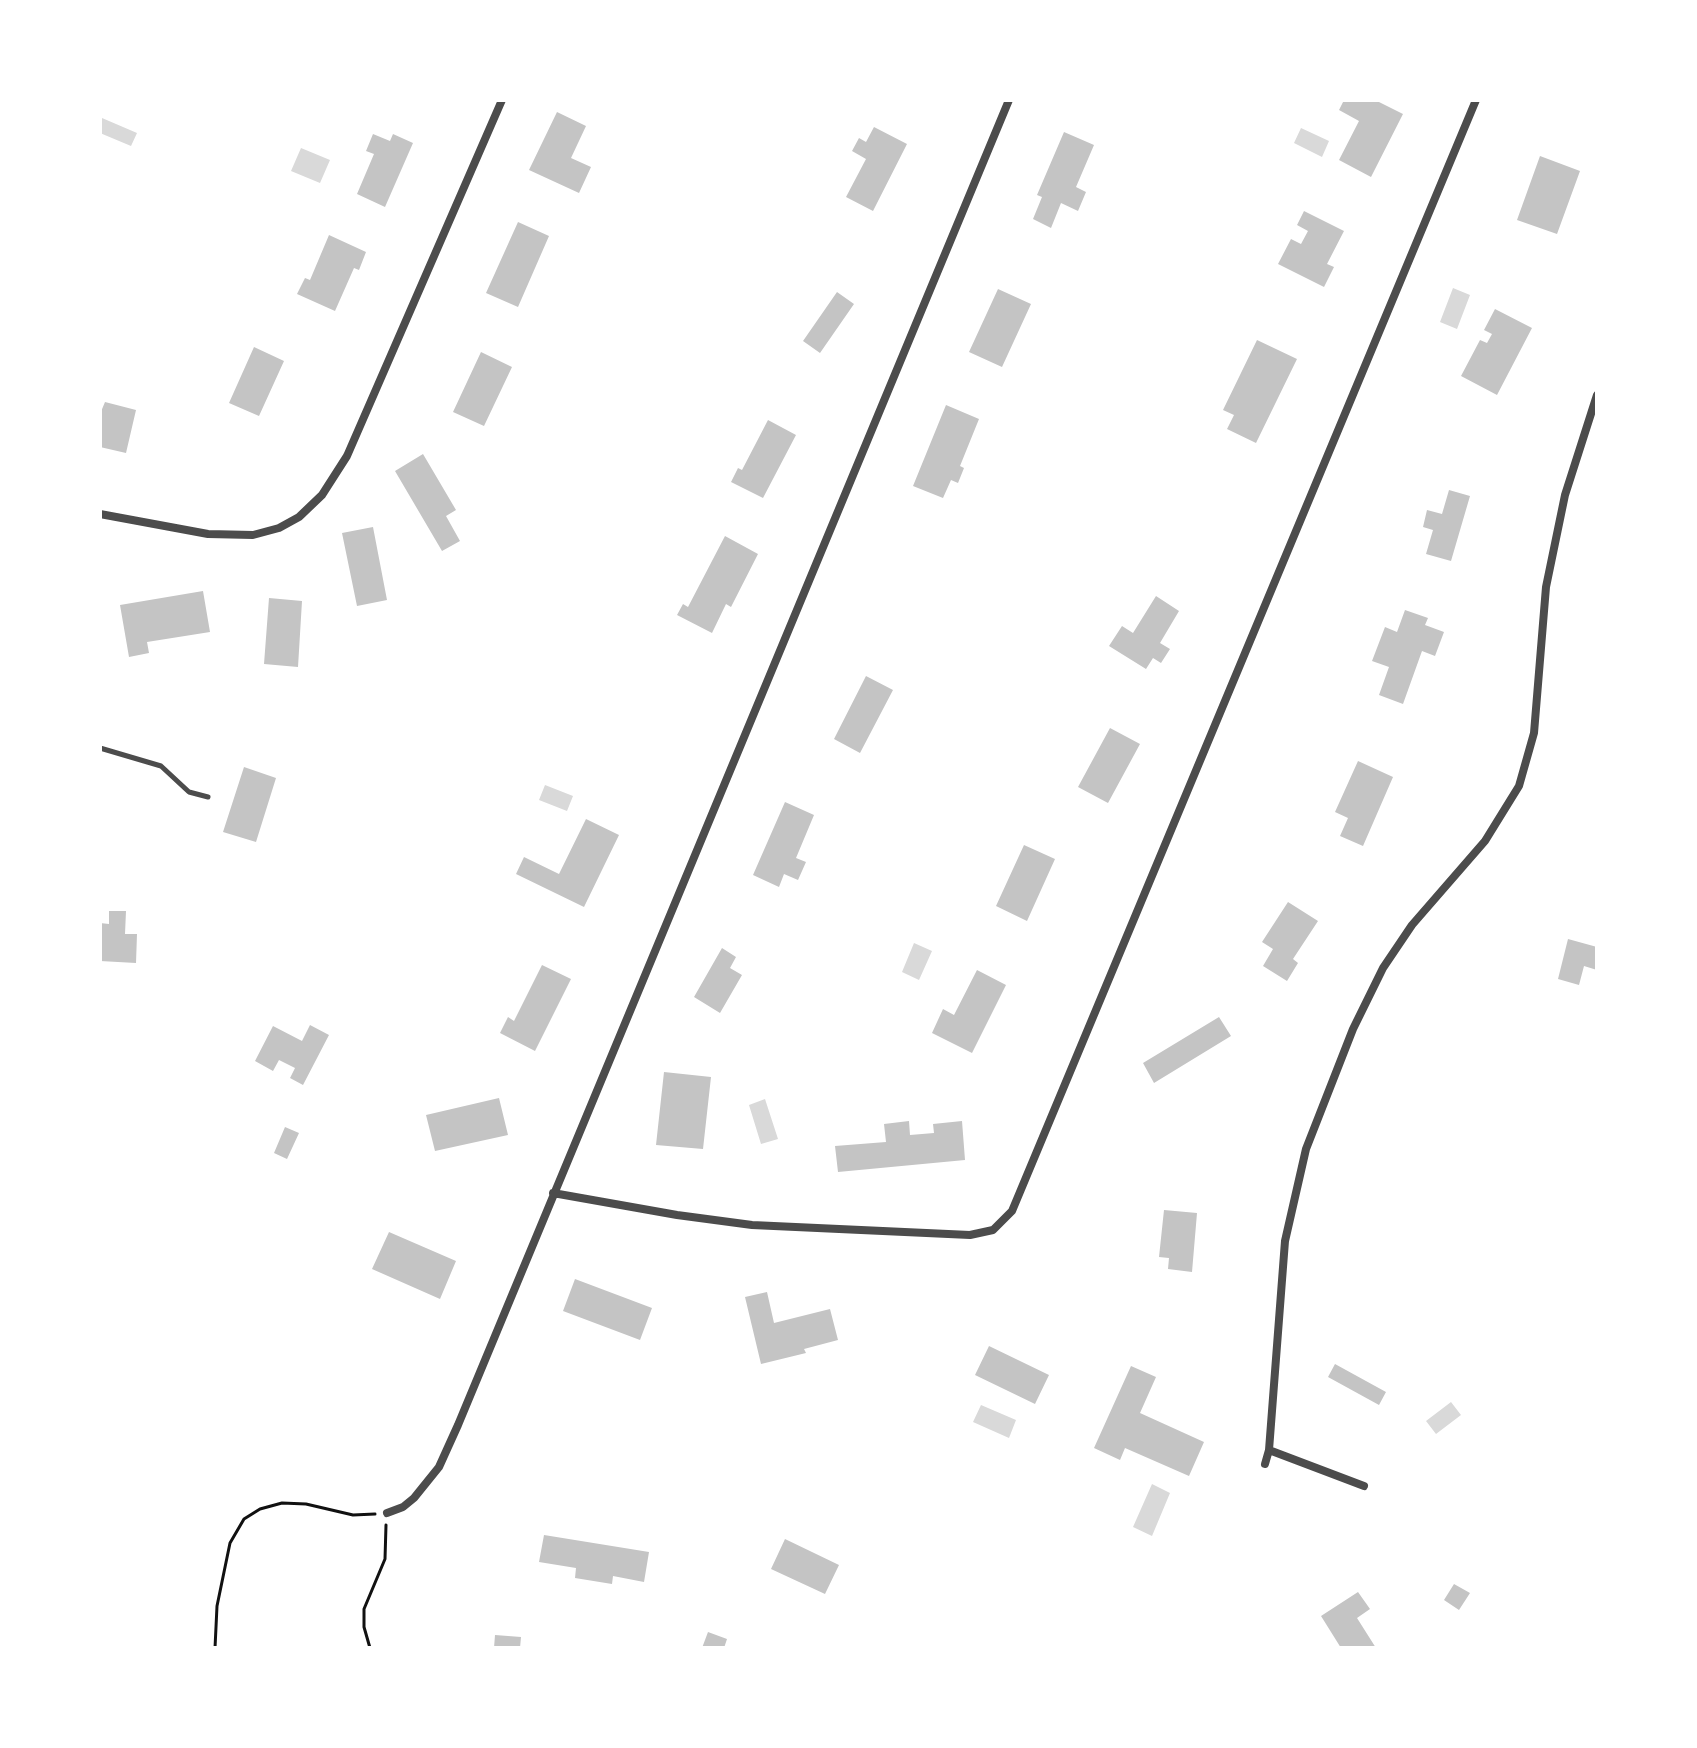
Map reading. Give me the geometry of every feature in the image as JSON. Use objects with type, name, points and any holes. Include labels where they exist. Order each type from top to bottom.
[{"type":"street","points":[[100,514],[208,534],[253,535],[279,528],[299,517],[322,495],[347,456],[502,100]]},
{"type":"street","points":[[387,1513],[403,1507],[414,1498],[439,1467],[1009,100]]},
{"type":"street","points":[[553,1193],[752,1225],[970,1235],[993,1230],[1012,1211],[1476,100]]},
{"type":"street","points":[[1265,1464],[1269,1450],[1285,1241],[1306,1149],[1353,1029],[1383,968],[1412,925],[1492,832],[1519,786],[1534,733],[1546,587],[1565,495],[1597,395]]},
{"type":"street","points":[[1269,1450],[1364,1486]]},
{"type":"lane","points":[[100,748],[161,766],[189,792],[208,797]]},
{"type":"path","points":[[215,1648],[217,1606],[230,1543],[244,1519],[260,1509],[282,1503],[306,1504],[353,1515],[387,1513],[385,1559],[364,1609],[364,1627],[370,1648]]},
{"type":"shaded area","points":[[102,118],[137,133],[131,146],[100,133]]},
{"type":"shaded area","points":[[1301,128],[1329,141],[1322,157],[1294,143]]},
{"type":"shaded area","points":[[301,148],[330,160],[320,183],[291,171]]},
{"type":"shaded area","points":[[1453,288],[1470,295],[1457,329],[1440,322]]},
{"type":"shaded area","points":[[545,785],[573,796],[567,811],[539,800]]},
{"type":"shaded area","points":[[914,943],[932,951],[919,980],[902,972]]},
{"type":"shaded area","points":[[765,1099],[778,1139],[761,1144],[749,1105]]},
{"type":"shaded area","points":[[1451,1402],[1461,1415],[1436,1434],[1426,1421]]},
{"type":"shaded area","points":[[981,1405],[1016,1420],[1009,1438],[973,1422]]},
{"type":"shaded area","points":[[1152,1484],[1170,1493],[1152,1536],[1133,1527]]},
{"type":"building","points":[[1344,100],[1375,100],[1403,114],[1371,177],[1339,160],[1359,121],[1339,110]]},
{"type":"building","points":[[557,112],[586,126],[571,158],[591,167],[579,193],[529,170]]},
{"type":"building","points":[[874,127],[907,144],[873,211],[846,197],[866,159],[852,151],[859,138],[866,142]]},
{"type":"building","points":[[1064,132],[1094,145],[1076,187],[1086,192],[1078,211],[1061,203],[1051,228],[1033,219],[1042,197],[1037,195]]},
{"type":"building","points":[[373,134],[390,141],[393,134],[413,143],[385,207],[357,194],[374,154],[366,151]]},
{"type":"building","points":[[1540,156],[1580,171],[1557,234],[1517,220]]},
{"type":"building","points":[[1304,211],[1344,231],[1327,264],[1334,267],[1324,287],[1278,264],[1291,239],[1301,244],[1308,231],[1297,225]]},
{"type":"building","points":[[518,222],[549,236],[518,307],[486,293]]},
{"type":"building","points":[[329,235],[366,252],[359,270],[354,268],[335,311],[297,294],[305,278],[310,280]]},
{"type":"building","points":[[998,289],[1031,304],[1002,367],[969,352]]},
{"type":"building","points":[[837,292],[854,304],[820,353],[803,341]]},
{"type":"building","points":[[1495,309],[1532,328],[1497,395],[1461,376],[1480,340],[1487,343],[1492,334],[1484,330]]},
{"type":"building","points":[[1257,340],[1297,359],[1256,443],[1227,429],[1234,415],[1223,410]]},
{"type":"building","points":[[254,347],[284,361],[259,416],[229,403]]},
{"type":"building","points":[[481,352],[512,367],[484,426],[453,412]]},
{"type":"building","points":[[105,402],[136,410],[126,453],[100,447],[100,414]]},
{"type":"building","points":[[946,405],[979,419],[960,466],[964,468],[958,483],[951,480],[943,498],[913,486]]},
{"type":"building","points":[[768,420],[796,435],[763,498],[731,482],[738,468],[742,470]]},
{"type":"building","points":[[423,454],[456,510],[446,516],[460,541],[442,551],[395,471]]},
{"type":"building","points":[[1449,490],[1470,496],[1451,561],[1426,554],[1433,530],[1423,527],[1427,510],[1442,514]]},
{"type":"building","points":[[373,527],[387,600],[357,606],[342,533]]},
{"type":"building","points":[[725,536],[758,554],[731,607],[726,604],[712,633],[677,615],[683,604],[688,607]]},
{"type":"building","points":[[203,591],[210,632],[147,642],[149,653],[129,657],[120,605]]},
{"type":"building","points":[[1156,596],[1179,611],[1160,643],[1170,649],[1161,663],[1153,658],[1146,669],[1109,646],[1122,626],[1133,633]]},
{"type":"building","points":[[269,598],[302,601],[298,667],[264,664]]},
{"type":"building","points":[[1405,610],[1428,618],[1425,625],[1444,632],[1435,656],[1422,651],[1403,704],[1379,695],[1389,667],[1372,661],[1385,627],[1397,632]]},
{"type":"building","points":[[866,676],[893,690],[860,753],[834,739]]},
{"type":"building","points":[[1110,728],[1140,744],[1108,803],[1078,787]]},
{"type":"building","points":[[1358,761],[1393,777],[1363,846],[1340,836],[1348,818],[1335,812]]},
{"type":"building","points":[[244,767],[276,778],[256,842],[223,832]]},
{"type":"building","points":[[785,802],[814,815],[796,858],[806,862],[798,880],[784,874],[779,887],[753,875]]},
{"type":"building","points":[[586,819],[619,835],[584,907],[516,874],[524,857],[559,874]]},
{"type":"building","points":[[1024,845],[1055,859],[1027,921],[996,906]]},
{"type":"building","points":[[1288,902],[1318,921],[1293,959],[1298,963],[1287,981],[1263,966],[1273,949],[1262,942]]},
{"type":"building","points":[[109,911],[126,911],[125,934],[137,934],[136,963],[100,961],[100,923],[109,924]]},
{"type":"building","points":[[1568,939],[1597,947],[1597,970],[1584,966],[1579,985],[1558,979]]},
{"type":"building","points":[[722,948],[736,957],[730,968],[742,975],[720,1013],[694,997]]},
{"type":"building","points":[[542,965],[571,979],[535,1051],[500,1033],[508,1017],[514,1021]]},
{"type":"building","points":[[977,970],[1006,985],[972,1053],[932,1033],[943,1009],[954,1015]]},
{"type":"building","points":[[1219,1017],[1231,1036],[1154,1083],[1143,1063]]},
{"type":"building","points":[[310,1025],[329,1035],[303,1085],[290,1078],[295,1068],[279,1060],[273,1071],[255,1061],[273,1026],[302,1041]]},
{"type":"building","points":[[664,1072],[711,1077],[703,1149],[656,1145]]},
{"type":"building","points":[[499,1098],[508,1135],[435,1151],[426,1115]]},
{"type":"building","points":[[909,1121],[910,1135],[934,1133],[933,1124],[962,1121],[965,1160],[838,1172],[835,1146],[886,1142],[884,1124]]},
{"type":"building","points":[[285,1127],[299,1133],[287,1159],[274,1153]]},
{"type":"building","points":[[1164,1210],[1197,1213],[1192,1272],[1168,1269],[1169,1258],[1159,1257]]},
{"type":"building","points":[[389,1232],[456,1261],[440,1299],[372,1269]]},
{"type":"building","points":[[575,1279],[652,1308],[640,1340],[563,1311]]},
{"type":"building","points":[[767,1292],[774,1323],[830,1309],[838,1340],[804,1349],[806,1353],[761,1364],[745,1297]]},
{"type":"building","points":[[989,1346],[1049,1375],[1035,1404],[975,1375]]},
{"type":"building","points":[[1335,1364],[1386,1392],[1379,1405],[1328,1377]]},
{"type":"building","points":[[1131,1366],[1156,1377],[1140,1413],[1204,1442],[1189,1476],[1125,1448],[1120,1460],[1094,1448]]},
{"type":"building","points":[[544,1535],[649,1552],[644,1582],[613,1576],[612,1584],[575,1578],[576,1568],[539,1562]]},
{"type":"building","points":[[785,1539],[839,1565],[825,1594],[771,1569]]},
{"type":"building","points":[[1454,1584],[1470,1593],[1459,1610],[1444,1600]]},
{"type":"building","points":[[1358,1592],[1370,1609],[1357,1618],[1376,1648],[1341,1648],[1321,1616]]},
{"type":"building","points":[[708,1632],[727,1639],[724,1648],[702,1648]]},
{"type":"building","points":[[495,1635],[521,1637],[520,1648],[494,1648]]}]
